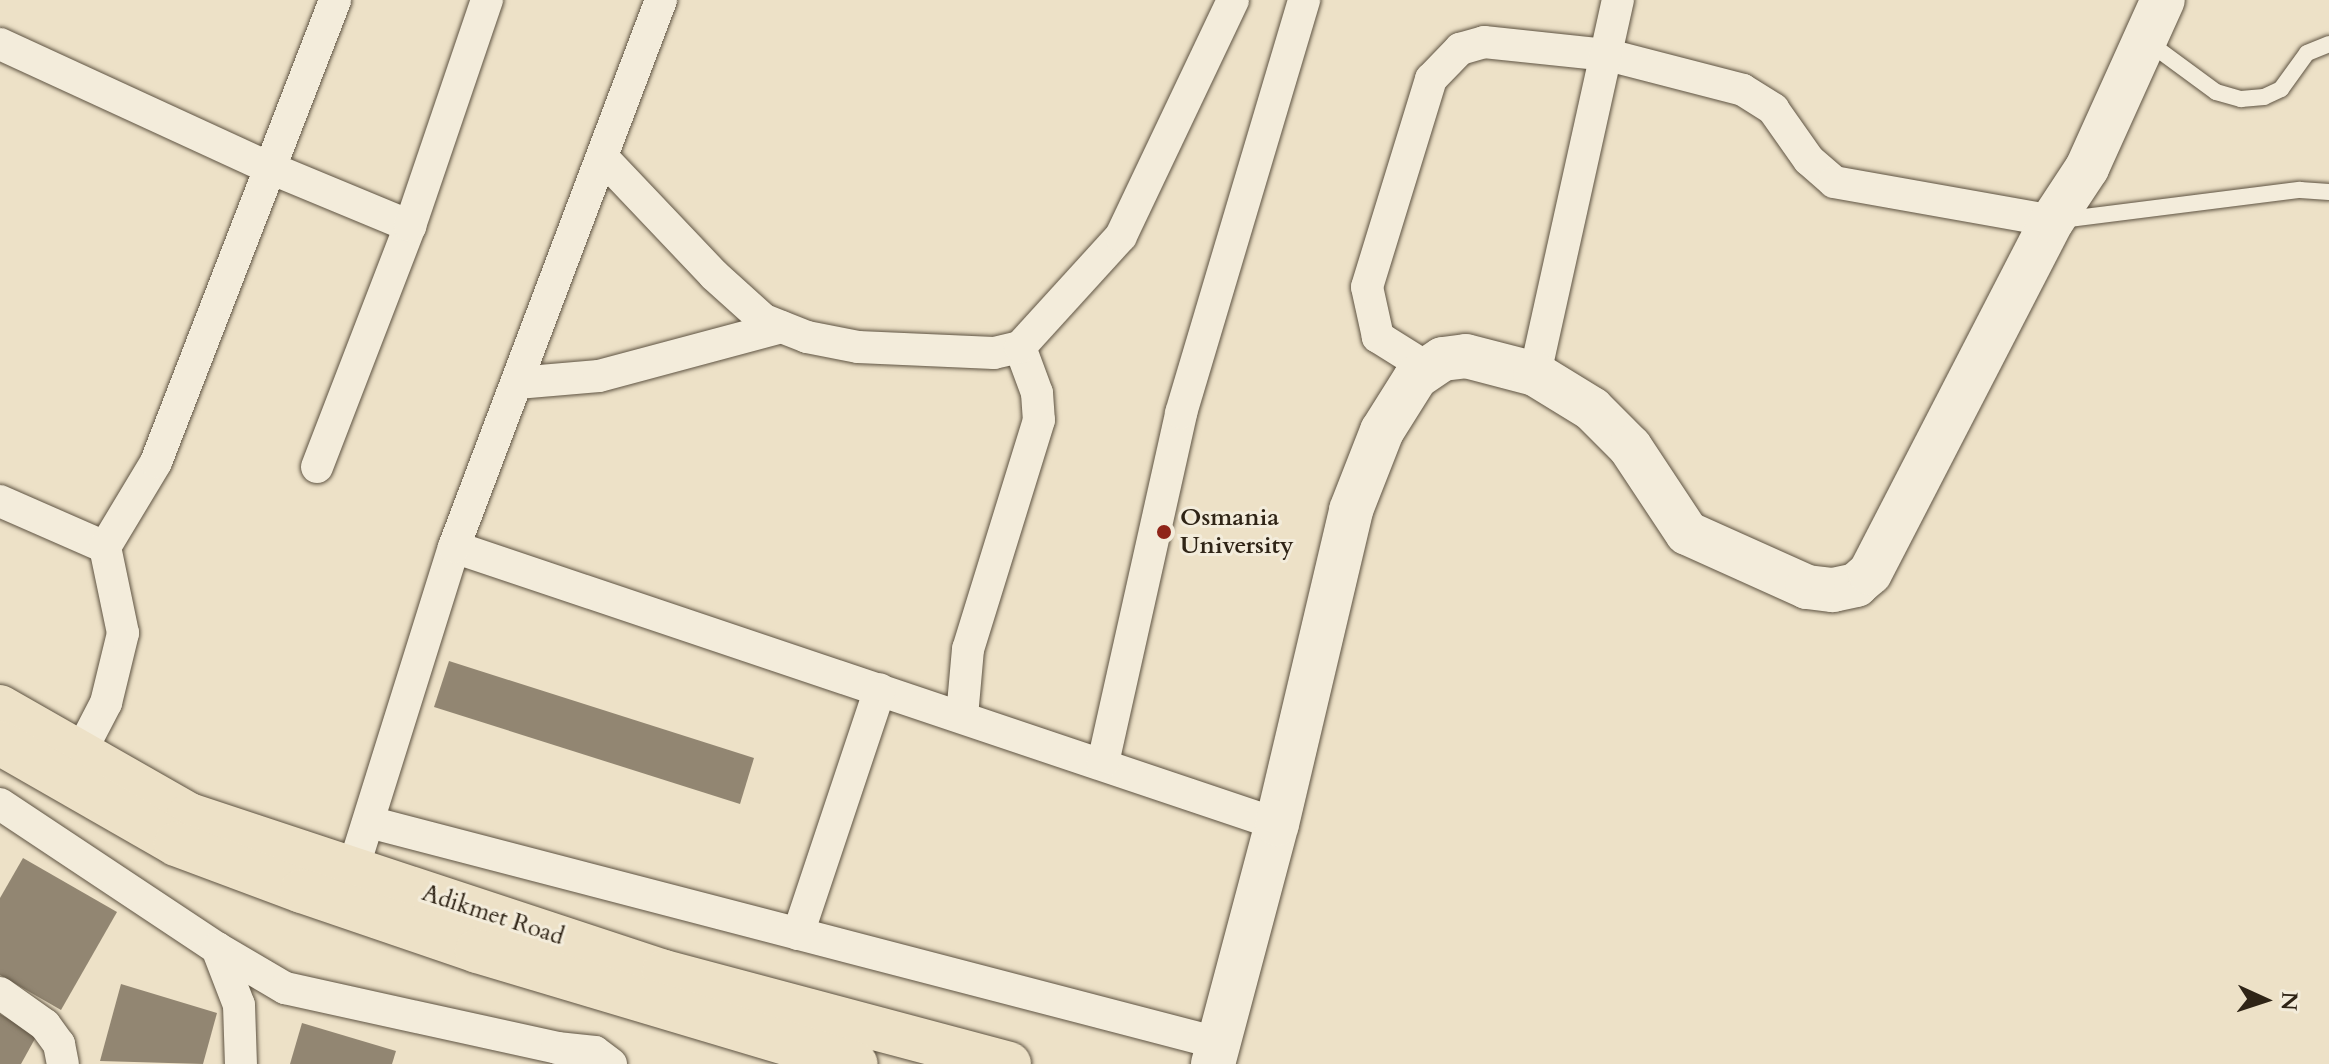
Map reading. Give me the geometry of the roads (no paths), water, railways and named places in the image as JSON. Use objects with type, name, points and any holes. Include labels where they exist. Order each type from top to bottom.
[{"type":"main road","name":"Adikmet Road","points":[[0,707],[79,755],[189,815],[664,972],[1009,1064]]},
{"type":"main road","name":"Adikmet Road","points":[[0,743],[176,844],[477,951],[856,1064]]},
{"type":"street","points":[[79,755],[106,703],[123,633],[105,547],[156,462],[335,0]]},
{"type":"street","points":[[317,467],[410,226],[487,0]]},
{"type":"street","points":[[353,869],[454,547],[604,159],[661,0]]},
{"type":"street","points":[[604,159],[714,275],[764,320],[858,347],[994,353],[1020,347],[1121,236],[1233,0]]},
{"type":"street","points":[[1103,763],[1181,413],[1304,0]]},
{"type":"street","points":[[1535,374],[1618,0]]},
{"type":"street","points":[[369,822],[798,934],[1216,1054],[1277,824],[1351,510],[1399,398],[1426,367],[1466,356],[1535,374],[1592,409],[1630,447],[1687,533],[1807,587],[1833,590],[1856,585],[1870,573],[2052,221],[2087,168],[2148,42],[2163,0]]},
{"type":"street","points":[[1426,367],[1378,337],[1367,287],[1431,79],[1460,49],[1484,42],[1608,55],[1743,90],[1773,109],[1809,160],[1834,182],[2052,221]]},
{"type":"street","points":[[0,44],[270,168],[410,226]]},
{"type":"street","points":[[517,383],[599,376],[782,327]]},
{"type":"street","points":[[962,716],[968,649],[1039,420],[1037,393],[1020,347]]},
{"type":"street","points":[[0,501],[105,547]]},
{"type":"street","points":[[454,547],[1277,824]]},
{"type":"street","points":[[798,934],[880,689]]},
{"type":"street","points":[[0,804],[217,948],[285,988],[557,1048],[595,1052],[611,1064]]},
{"type":"street","points":[[217,948],[239,1005],[241,1064]]},
{"type":"street","points":[[0,993],[45,1025],[59,1044],[63,1064]]},
{"type":"lane","points":[[2148,42],[2216,92],[2241,99],[2264,97],[2281,89],[2307,53],[2329,44]]},
{"type":"lane","points":[[2052,221],[2300,190],[2329,192]]},
{"type":"place","name":"Osmania University","points":[[1164,532]]}]
